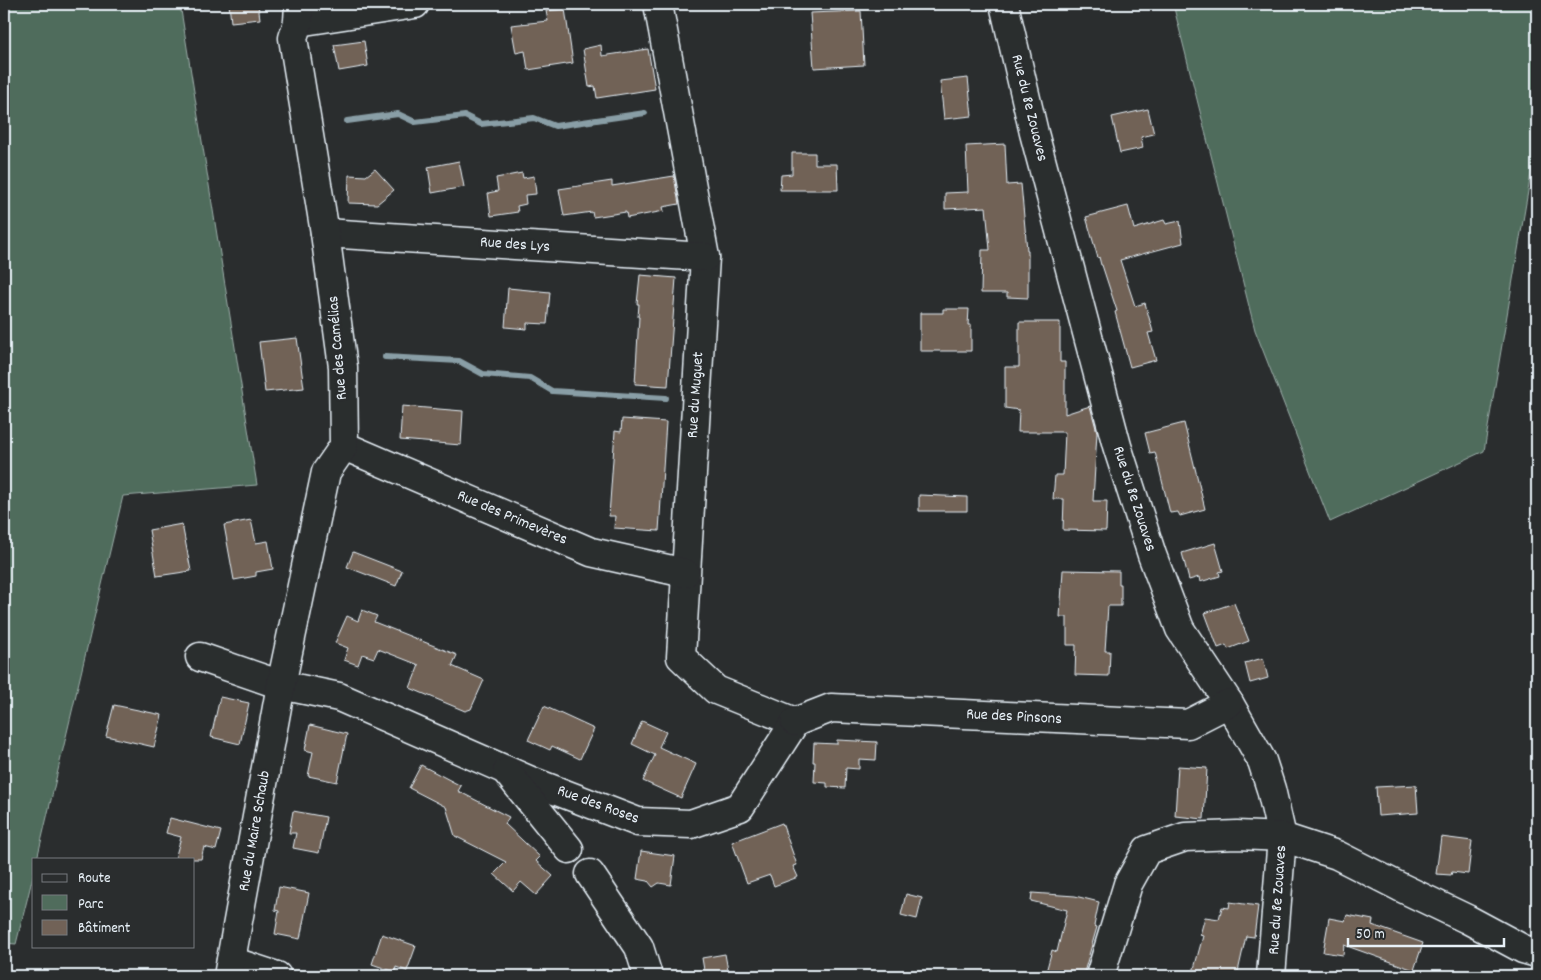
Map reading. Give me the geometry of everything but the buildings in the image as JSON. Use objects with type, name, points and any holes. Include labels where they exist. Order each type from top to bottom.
[{"type":"street","points":[[298,13],[415,4]]},
{"type":"street","name":"Rue du Muguet","points":[[658,4],[705,257],[681,657],[716,690],[795,722]]},
{"type":"street","name":"Rue du 8e Zouaves","points":[[1004,4],[1034,133],[1120,456],[1152,555],[1180,629],[1229,703],[1262,761],[1270,789],[1282,844],[1271,976]]},
{"type":"street","name":"Rue des Camélias","points":[[298,13],[294,38],[325,232],[343,367],[344,446]]},
{"type":"street","name":"Rue des Lys","points":[[325,232],[705,257]]},
{"type":"street","points":[[281,685],[326,472],[344,446]]},
{"type":"street","name":"Rue des Primevères","points":[[344,446],[591,552],[686,573]]},
{"type":"street","name":"Rue des Roses","points":[[200,657],[281,685],[339,697],[531,781],[638,822],[691,824],[740,807],[795,722]]},
{"type":"street","name":"Rue du Maire Schaub","points":[[230,969],[281,685]]},
{"type":"street","name":"Rue des Pinsons","points":[[795,722],[830,708],[1188,724],[1229,703]]},
{"type":"street","name":"Rue des Roses","points":[[505,769],[569,849]]},
{"type":"street","points":[[1100,976],[1128,884],[1147,850],[1185,837],[1237,835],[1337,855],[1467,919],[1533,958]]},
{"type":"street","points":[[590,874],[639,947],[648,976]]},
{"type":"street","points":[[230,969],[277,976]]},
{"type":"green space","points":[[4,4],[180,4],[257,485],[123,496],[37,858],[32,858],[32,880],[16,944],[4,943]]},
{"type":"green space","points":[[1173,4],[1537,4],[1537,138],[1484,451],[1330,522],[1255,330]]},
{"type":"waterway","points":[[347,121],[398,114],[415,122],[465,116],[481,124],[534,118],[555,126],[645,113]]},
{"type":"waterway","points":[[385,357],[459,361],[483,374],[530,378],[552,391],[666,398]]}]
